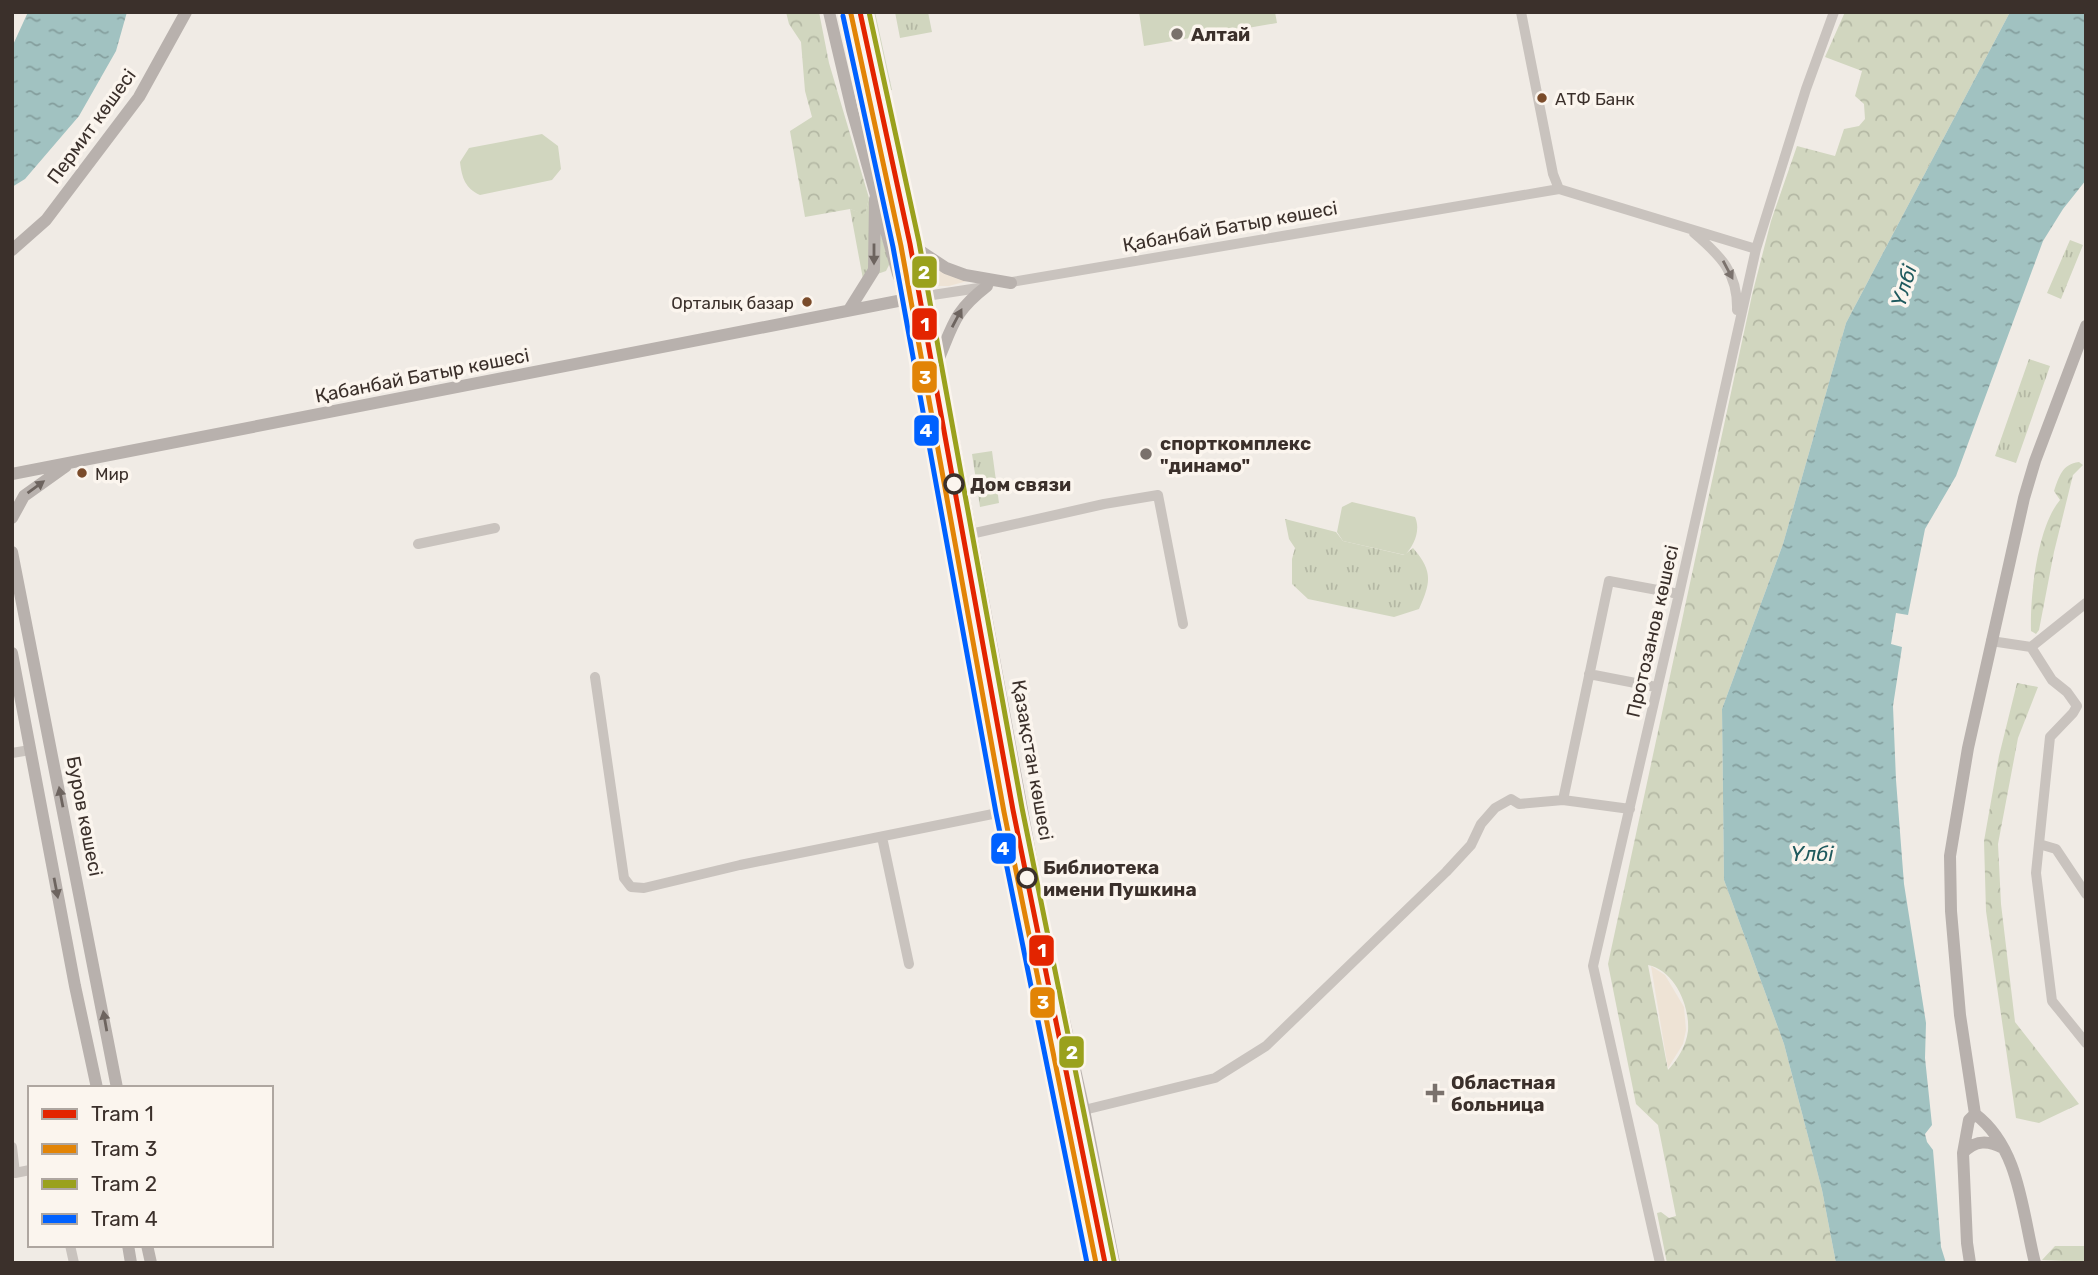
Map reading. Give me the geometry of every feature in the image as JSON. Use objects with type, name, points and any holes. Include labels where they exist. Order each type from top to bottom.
[{"type":"main road","name":"Пермит көшесі","points":[[12,250],[46,220],[139,97],[186,12]]},
{"type":"main road","name":"Қазақстан көшесі","points":[[829,12],[852,110],[898,274],[914,298],[929,308],[1046,939],[1114,1263]]},
{"type":"main road","points":[[844,310],[874,270],[876,262],[873,210],[876,192]]},
{"type":"main road","points":[[887,229],[946,268],[965,275],[1011,283]]},
{"type":"main road","points":[[939,358],[956,316],[963,306],[987,286]]},
{"type":"main road","name":"Қазақстан көшесі","points":[[914,298],[956,537],[1098,1263]]},
{"type":"main road","name":"Қабанбай Батыр көшесі","points":[[12,474],[914,298]]},
{"type":"main road","points":[[2035,1263],[2025,1212],[2012,1167],[1988,1123],[1975,1114],[1960,1015],[1951,911],[1950,856],[1968,748],[2031,473],[2086,326]]},
{"type":"main road","points":[[12,518],[24,496],[69,463]]},
{"type":"main road","name":"Буров көшесі","points":[[12,552],[117,1086]]},
{"type":"main road","points":[[12,653],[97,1086]]},
{"type":"main road","points":[[992,724],[1007,722]]},
{"type":"main road","points":[[50,857],[72,852]]},
{"type":"main road","points":[[1068,1114],[1084,1110]]},
{"type":"main road","points":[[1970,1263],[1963,1153],[1969,1120],[1975,1114]]},
{"type":"main road","points":[[1963,1153],[1968,1147],[1982,1142],[2004,1148]]},
{"type":"street","points":[[1521,12],[1553,174],[1559,189],[1756,249]]},
{"type":"street","name":"Протозанов көшесі","points":[[1660,1263],[1593,966],[1756,249],[1806,89],[1834,12]]},
{"type":"street","name":"Қабанбай Батыр көшесі","points":[[914,298],[1559,189]]},
{"type":"street","points":[[1688,229],[1722,259],[1733,276],[1738,299],[1738,327]]},
{"type":"street","points":[[956,537],[1104,504],[1158,495],[1183,624]]},
{"type":"street","points":[[418,544],[495,528]]},
{"type":"street","points":[[1563,800],[1609,581],[1679,594]]},
{"type":"street","points":[[1991,641],[2031,647],[2086,603]]},
{"type":"street","points":[[2031,647],[2052,680],[2067,692],[2077,706],[2050,737],[2036,873],[2052,1001],[2086,1043]]},
{"type":"street","points":[[1589,674],[1656,687]]},
{"type":"street","points":[[595,677],[624,878],[631,887],[644,888],[702,873],[1022,808]]},
{"type":"street","points":[[12,754],[30,750]]},
{"type":"street","points":[[1084,1110],[1215,1078],[1266,1046],[1446,872],[1471,845],[1481,824],[1495,808],[1511,799],[1519,804],[1563,800],[1630,809]]},
{"type":"street","points":[[882,837],[909,964]]},
{"type":"street","points":[[2039,844],[2056,849],[2086,894]]},
{"type":"street","points":[[12,1147],[15,1173],[28,1170]]},
{"type":"green space","points":[[786,12],[819,12],[829,63],[869,198],[865,215],[850,209],[805,217],[790,131],[812,117],[805,91],[801,42],[789,24]]},
{"type":"green space","points":[[844,12],[875,12],[892,90],[871,95],[861,89]]},
{"type":"green space","points":[[895,12],[928,12],[932,32],[900,38]]},
{"type":"green space","name":"Алтай","points":[[1139,12],[1275,12],[1277,23],[1144,46]]},
{"type":"green space","points":[[1845,12],[2010,12],[1846,323],[1783,544],[1722,709],[1724,880],[1784,1044],[1822,1190],[1836,1263],[1667,1263],[1657,1213],[1661,1212],[1669,1218],[1676,1216],[1658,1125],[1636,1104],[1608,964],[1752,295],[1771,221],[1797,146],[1835,156],[1844,129],[1859,126],[1865,119],[1864,104],[1855,96],[1862,71],[1825,57]],"holes":[[[1648,965],[1657,968],[1673,981],[1683,1000],[1688,1021],[1683,1047],[1668,1070]]]},
{"type":"green space","points":[[889,97],[920,251],[908,242],[904,232],[868,111],[873,103]]},
{"type":"green space","points":[[542,134],[558,146],[561,169],[552,180],[480,195],[468,186],[463,178],[460,162],[469,148]]},
{"type":"green space","points":[[869,198],[890,263],[886,271],[863,279],[850,209],[865,214]]},
{"type":"green space","points":[[2070,240],[2083,245],[2061,299],[2047,293]]},
{"type":"green space","points":[[2029,359],[2050,366],[2016,463],[1995,456]]},
{"type":"green space","points":[[992,451],[999,503],[980,507],[972,454]]},
{"type":"green space","points":[[2079,462],[2083,465],[2073,475],[2036,634],[2031,631],[2031,616],[2040,544],[2052,512],[2060,500],[2054,491],[2060,476],[2069,465]]},
{"type":"green space","points":[[1352,502],[1415,517],[1416,538],[1405,555],[1343,541],[1337,532],[1342,507]]},
{"type":"green space","points":[[1285,519],[1336,532],[1343,541],[1404,555],[1413,548],[1424,563],[1428,577],[1419,609],[1394,617],[1308,599],[1292,584],[1295,548],[1289,539]]},
{"type":"green space","points":[[2017,683],[2038,687],[2018,738],[1998,844],[2001,904],[2015,1022],[2079,1104],[2039,1123],[2016,1118],[1986,911],[1984,841],[1999,756]]},
{"type":"green space","points":[[2055,1246],[2086,1246],[2086,1262],[2042,1260]]},
{"type":"shaded area","points":[[907,248],[915,256],[943,272],[971,280],[949,286],[929,286],[922,282],[915,272]]},
{"type":"shaded area","points":[[1651,966],[1665,975],[1684,1007],[1686,1030],[1683,1044],[1668,1068]]},
{"type":"water","points":[[28,12],[127,12],[116,51],[79,116],[25,179],[12,187],[12,47]]},
{"type":"water","name":"Үлбі","points":[[2010,12],[2086,12],[2086,180],[2043,241],[1956,476],[1925,529],[1908,615],[1896,613],[1891,644],[1902,647],[1893,706],[1896,780],[1904,884],[1926,1023],[1925,1058],[1932,1125],[1925,1134],[1933,1150],[1941,1247],[1946,1263],[1836,1263],[1822,1190],[1784,1044],[1724,880],[1722,709],[1783,544],[1846,323]]},
{"type":"tram line","name":"1","points":[[860,12],[910,244],[1013,810],[1105,1263]]},
{"type":"tram line","name":"2","points":[[869,12],[919,242],[1022,808],[1114,1261]]},
{"type":"tram line","name":"3","points":[[851,14],[901,246],[1004,812],[1096,1263]]},
{"type":"tram line","name":"4","points":[[843,16],[893,247],[996,813],[1087,1263]]},
{"type":"place","name":"Алтай","points":[[1177,34]]},
{"type":"place","name":"АТФ Банк","points":[[1542,98]]},
{"type":"place","name":"Орталық базар","points":[[807,302]]},
{"type":"place","name":"спорткомплекс \"динамо\"","points":[[1146,454]]},
{"type":"place","name":"Мир","points":[[82,473]]},
{"type":"place","name":"Дом связи","points":[[954,484]]},
{"type":"place","name":"Библиотека имени Пушкина","points":[[1027,878]]},
{"type":"place","name":"Областная больница","points":[[1435,1093]]}]
